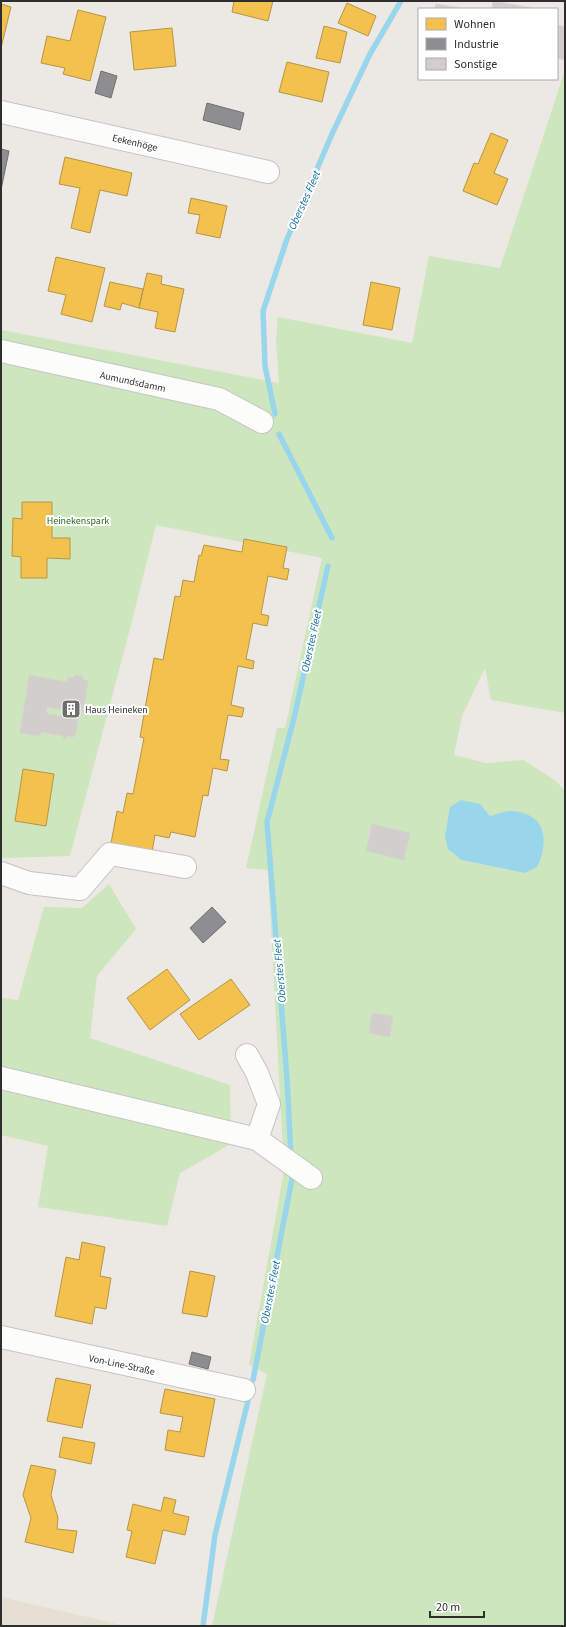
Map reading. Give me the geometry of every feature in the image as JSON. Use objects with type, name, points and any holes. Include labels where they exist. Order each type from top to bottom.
[{"type":"street","name":"Eekenhöge","points":[[1,112],[268,172]]},
{"type":"street","name":"Aumundsdamm","points":[[1,352],[219,399],[262,422]]},
{"type":"street","points":[[1,873],[29,883],[80,889],[110,854],[185,867]]},
{"type":"street","points":[[247,1055],[257,1073],[269,1104],[256,1139]]},
{"type":"street","points":[[1,1078],[256,1139],[298,1168]]},
{"type":"street","name":"Von-Line-Straße","points":[[1,1337],[244,1390]]},
{"type":"shaded area","points":[[1,1597],[126,1626],[1,1626]]},
{"type":"green space","name":"Heinekenspark","points":[[565,70],[565,713],[491,700],[485,668],[462,716],[454,755],[486,763],[523,760],[556,781],[565,791],[565,1626],[212,1626],[267,1374],[249,1365],[284,1171],[268,870],[246,868],[277,728],[285,728],[322,558],[156,525],[70,856],[1,858],[1,330],[279,383],[276,341],[278,317],[412,343],[429,256],[500,268]],"holes":[[[480,804],[490,816],[510,811],[509,870],[461,860],[448,849]]]},
{"type":"green space","points":[[109,884],[136,929],[97,976],[90,1038],[230,1085],[231,1144],[180,1173],[167,1226],[38,1207],[48,1146],[1,1135],[1,998],[18,1000],[44,907],[82,908]]},
{"type":"water","points":[[461,800],[480,804],[490,816],[511,811],[523,813],[532,817],[538,822],[544,838],[541,857],[537,867],[525,873],[461,860],[448,849],[445,837],[450,807]]},
{"type":"building: Wohnen","points":[[234,1],[273,1],[268,21],[232,12]]},
{"type":"building: Wohnen","points":[[347,3],[376,16],[368,36],[338,23]]},
{"type":"building: Wohnen","points":[[1,4],[11,7],[1,48]]},
{"type":"building: Wohnen","points":[[78,10],[106,17],[90,81],[63,74],[65,68],[41,63],[47,36],[70,41]]},
{"type":"building: Wohnen","points":[[324,26],[347,32],[340,63],[316,58]]},
{"type":"building: Wohnen","points":[[172,28],[176,66],[134,70],[130,32]]},
{"type":"building: Wohnen","points":[[287,62],[329,72],[322,102],[279,92]]},
{"type":"building: Wohnen","points":[[491,133],[508,140],[494,173],[508,179],[497,205],[463,191],[474,163],[478,164]]},
{"type":"building: Wohnen","points":[[65,157],[132,173],[127,196],[100,190],[90,233],[71,228],[80,188],[59,184]]},
{"type":"building: Wohnen","points":[[191,198],[227,206],[220,238],[196,233],[200,215],[188,213]]},
{"type":"building: Wohnen","points":[[56,257],[105,268],[92,322],[61,314],[66,295],[48,291]]},
{"type":"building: Wohnen","points":[[147,273],[162,276],[161,284],[184,289],[175,332],[155,328],[158,312],[139,308]]},
{"type":"building: Wohnen","points":[[110,282],[143,289],[139,308],[122,303],[120,310],[104,306]]},
{"type":"building: Wohnen","points":[[371,282],[400,288],[392,330],[363,325]]},
{"type":"building: Wohnen","points":[[22,502],[52,502],[52,538],[70,538],[70,559],[47,558],[47,578],[21,578],[21,557],[12,556],[13,518],[22,519]]},
{"type":"building: Wohnen","points":[[244,539],[287,547],[283,568],[289,569],[287,580],[268,576],[261,614],[269,616],[267,626],[253,623],[246,659],[254,661],[253,669],[238,666],[231,705],[244,708],[242,717],[228,715],[220,759],[229,760],[227,771],[213,768],[208,796],[203,795],[195,837],[171,832],[169,838],[155,835],[152,852],[111,843],[117,811],[123,813],[127,793],[133,794],[144,738],[140,737],[154,658],[163,660],[175,596],[180,597],[183,580],[194,582],[199,555],[201,556],[204,545],[242,552]]},
{"type":"building: Wohnen","points":[[23,769],[54,774],[46,826],[15,821]]},
{"type":"building: Wohnen","points":[[167,969],[190,1000],[150,1030],[127,998]]},
{"type":"building: Wohnen","points":[[231,979],[250,1005],[199,1040],[180,1014]]},
{"type":"building: Wohnen","points":[[82,1242],[105,1247],[100,1276],[111,1278],[106,1309],[95,1307],[92,1324],[55,1316],[66,1257],[79,1260]]},
{"type":"building: Wohnen","points":[[190,1271],[215,1276],[207,1317],[182,1313]]},
{"type":"building: Wohnen","points":[[56,1378],[91,1385],[82,1428],[47,1421]]},
{"type":"building: Wohnen","points":[[165,1389],[215,1399],[204,1457],[165,1450],[168,1430],[180,1432],[183,1417],[160,1413]]},
{"type":"building: Wohnen","points":[[63,1437],[95,1443],[91,1464],[59,1457]]},
{"type":"building: Wohnen","points":[[31,1465],[56,1470],[51,1495],[58,1518],[57,1529],[77,1531],[73,1553],[25,1542],[31,1518],[23,1495]]},
{"type":"building: Wohnen","points":[[164,1497],[176,1500],[173,1513],[189,1517],[185,1535],[163,1530],[155,1564],[126,1557],[132,1531],[127,1530],[133,1504],[161,1511]]},
{"type":"building: Industrie","points":[[101,71],[117,76],[111,98],[95,93]]},
{"type":"building: Industrie","points":[[207,103],[244,113],[240,130],[203,120]]},
{"type":"building: Industrie","points":[[1,149],[9,151],[1,190]]},
{"type":"building: Industrie","points":[[212,907],[226,922],[203,943],[190,928]]},
{"type":"building: Industrie","points":[[192,1352],[211,1357],[208,1369],[189,1364]]},
{"type":"building: Sonstige","points":[[493,1],[532,8],[492,8]]},
{"type":"building: Sonstige","points":[[436,4],[460,8],[435,8]]},
{"type":"building: Sonstige","points":[[558,25],[565,27],[565,60],[558,58]]},
{"type":"building: Sonstige","name":"Haus Heineken","points":[[29,675],[67,682],[68,677],[73,678],[76,675],[82,676],[84,680],[88,681],[83,713],[47,707],[46,711],[48,714],[75,718],[78,721],[75,736],[66,736],[65,740],[63,739],[64,736],[41,732],[40,736],[20,733]]},
{"type":"building: Sonstige","points":[[372,824],[410,833],[404,860],[366,851]]},
{"type":"building: Sonstige","points":[[372,1013],[393,1016],[390,1037],[369,1033]]},
{"type":"waterway","name":"Oberstes Fleet","points":[[275,414],[265,366],[263,311],[287,239],[332,134],[370,54],[401,1]]},
{"type":"waterway","name":"Oberstes Fleet","points":[[279,434],[332,538]]},
{"type":"waterway","name":"Oberstes Fleet","points":[[291,1157],[287,1078],[267,822],[294,718],[328,566]]},
{"type":"waterway","name":"Oberstes Fleet","points":[[253,1380],[292,1179],[292,1172]]},
{"type":"waterway","name":"Oberstes Fleet","points":[[203,1626],[215,1535],[248,1401]]},
{"type":"place","name":"Haus Heineken","points":[[71,709]]}]
